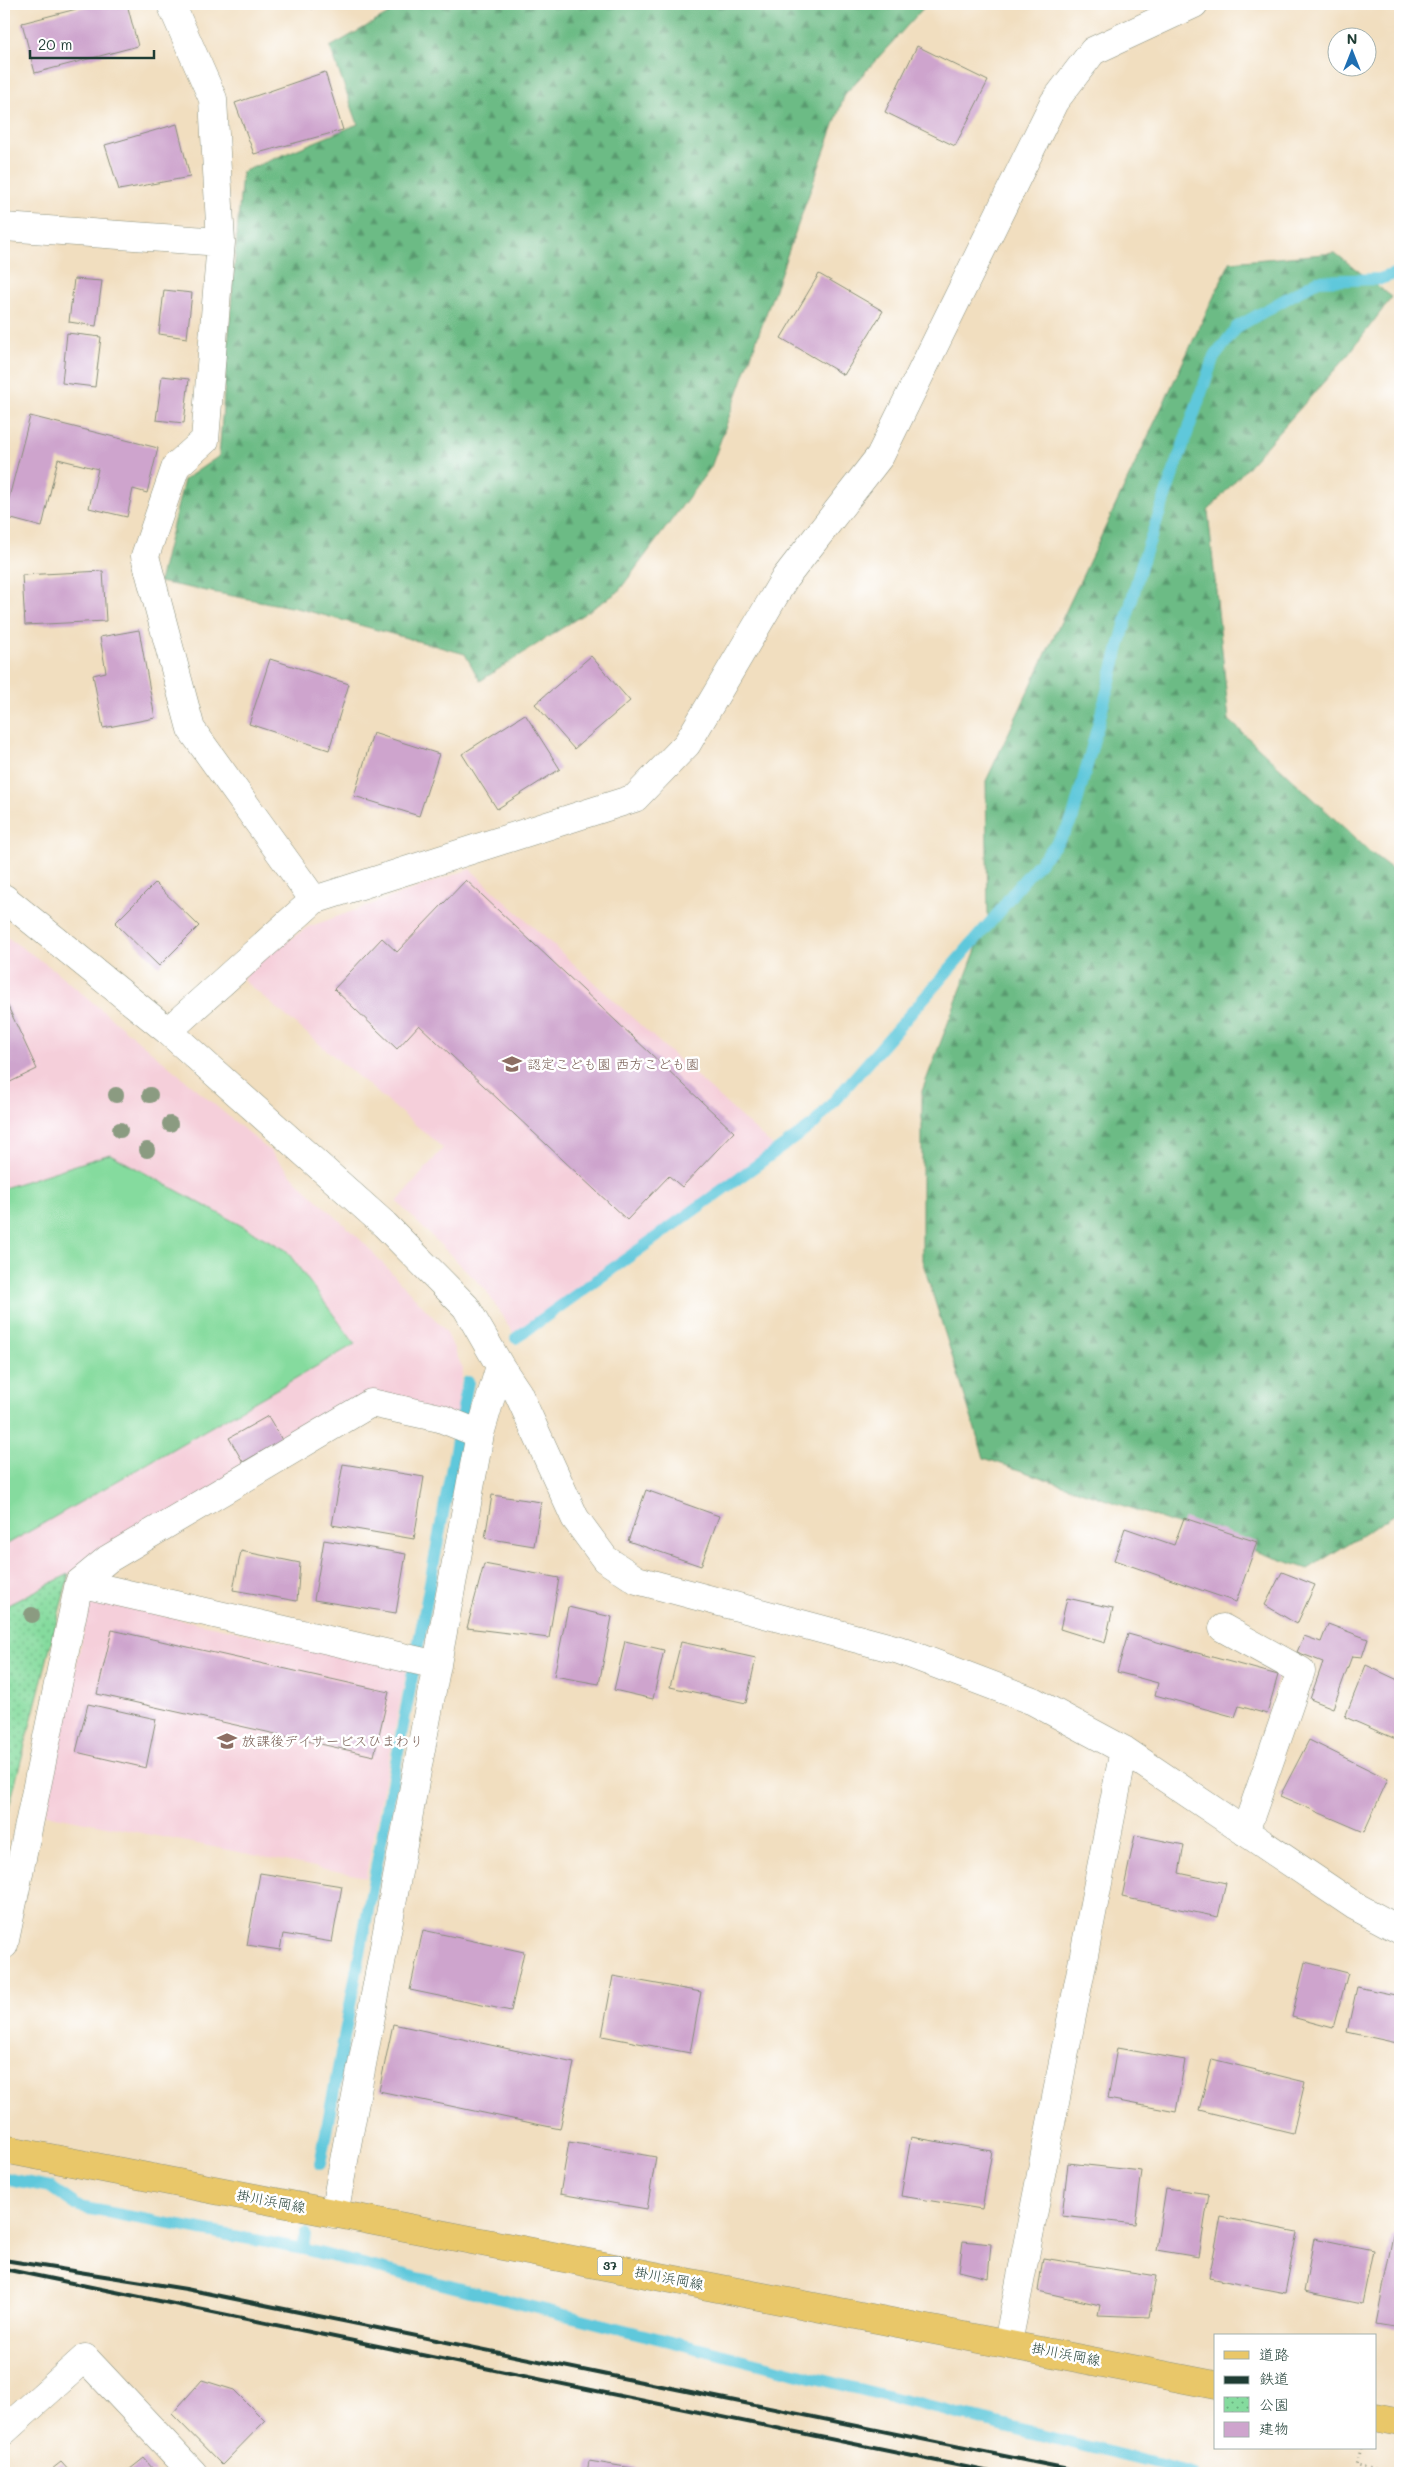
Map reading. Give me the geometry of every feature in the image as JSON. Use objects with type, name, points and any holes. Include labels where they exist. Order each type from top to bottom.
[{"type":"main road","name":"掛川浜岡線","points":[[4,2149],[1008,2343],[1214,2385]]},
{"type":"main road","points":[[1376,2417],[1400,2422]]},
{"type":"street","points":[[171,4],[213,99],[221,242],[205,440],[176,466],[145,556],[191,729],[314,900]]},
{"type":"street","points":[[168,1032],[314,900],[635,798],[687,744],[785,578],[880,456],[1054,102],[1093,51],[1194,4]]},
{"type":"street","points":[[4,227],[221,242]]},
{"type":"street","points":[[4,898],[168,1032],[405,1245],[466,1307],[518,1393],[575,1518],[605,1558],[637,1580],[899,1650],[1033,1701],[1124,1750],[1355,1906],[1400,1930]]},
{"type":"street","points":[[334,2214],[435,1665],[468,1430],[500,1366]]},
{"type":"street","points":[[4,1944],[79,1583],[108,1558],[371,1403],[440,1418],[468,1430]]},
{"type":"street","points":[[79,1583],[435,1665]]},
{"type":"street","points":[[1223,1628],[1301,1671],[1245,1832]]},
{"type":"street","points":[[1008,2343],[1124,1750]]},
{"type":"street","points":[[4,2431],[85,2358],[193,2473]]},
{"type":"path","points":[[1360,2450],[1357,2466],[1397,2473]]},
{"type":"shaded area","name":"認定こども園 西方こども園","points":[[470,869],[777,1150],[513,1333],[485,1289],[397,1202],[443,1148],[242,979],[266,956],[308,927]]},
{"type":"shaded area","points":[[4,935],[53,969],[271,1152],[297,1181],[362,1241],[446,1331],[463,1369],[456,1416],[372,1397],[69,1574],[6,1819],[4,1819]]},
{"type":"shaded area","name":"放課後デイサービスひまわり","points":[[90,1600],[407,1668],[366,1877],[45,1814]]},
{"type":"green space","points":[[406,4],[927,4],[845,94],[711,467],[618,592],[480,681],[465,654],[301,609],[159,582],[184,480],[219,456],[242,172],[358,124],[330,47]]},
{"type":"green space","points":[[1335,253],[1392,297],[1348,355],[1208,511],[1229,720],[1370,852],[1400,875],[1400,1511],[1308,1569],[984,1458],[922,1260],[922,1091],[988,918],[986,781],[1230,262]]},
{"type":"green space","points":[[110,1154],[286,1250],[355,1344],[4,1546],[4,1188]]},
{"type":"green space","points":[[69,1574],[6,1819],[4,1819],[4,1607]]},
{"type":"building","points":[[96,4],[127,4],[138,46],[35,73],[22,23]]},
{"type":"building","points":[[309,4],[325,4],[312,9]]},
{"type":"building","points":[[917,46],[988,81],[955,146],[885,112]]},
{"type":"building","points":[[325,72],[343,130],[254,154],[235,103]]},
{"type":"building","points":[[177,124],[190,177],[119,190],[105,145]]},
{"type":"building","points":[[819,274],[883,311],[844,375],[781,338]]},
{"type":"building","points":[[74,279],[102,281],[96,326],[69,322]]},
{"type":"building","points":[[164,290],[192,293],[187,338],[159,334]]},
{"type":"building","points":[[67,333],[101,337],[95,387],[62,383]]},
{"type":"building","points":[[162,376],[189,379],[184,423],[156,420]]},
{"type":"building","points":[[30,416],[158,448],[147,493],[133,489],[127,517],[89,508],[98,469],[58,459],[42,527],[4,517]]},
{"type":"building","points":[[103,571],[106,621],[25,625],[22,575]]},
{"type":"building","points":[[139,630],[155,718],[103,728],[93,675],[106,672],[100,637]]},
{"type":"building","points":[[591,656],[630,701],[574,749],[535,704]]},
{"type":"building","points":[[270,659],[349,684],[329,750],[249,724]]},
{"type":"building","points":[[525,714],[560,769],[497,809],[462,754]]},
{"type":"building","points":[[373,733],[439,754],[419,816],[354,796]]},
{"type":"building","points":[[466,880],[734,1132],[682,1187],[669,1176],[627,1220],[419,1025],[397,1049],[334,989],[382,938],[397,952]]},
{"type":"building","points":[[155,883],[199,926],[159,966],[115,923]]},
{"type":"building","points":[[4,998],[37,1069],[4,1085]]},
{"type":"building","points":[[268,1416],[282,1440],[243,1462],[229,1438]]},
{"type":"building","points":[[343,1464],[424,1477],[414,1539],[332,1525]]},
{"type":"building","points":[[646,1490],[719,1516],[701,1566],[628,1541]]},
{"type":"building","points":[[492,1495],[541,1502],[534,1546],[485,1538]]},
{"type":"building","points":[[1184,1518],[1257,1542],[1236,1602],[1114,1560],[1125,1528],[1174,1545]]},
{"type":"building","points":[[324,1540],[406,1554],[396,1613],[314,1600]]},
{"type":"building","points":[[241,1551],[300,1563],[297,1601],[233,1590]]},
{"type":"building","points":[[484,1564],[559,1578],[549,1638],[467,1628]]},
{"type":"building","points":[[1282,1572],[1315,1585],[1297,1624],[1265,1605]]},
{"type":"building","points":[[1067,1598],[1113,1608],[1105,1643],[1060,1629]]},
{"type":"building","points":[[568,1607],[612,1617],[599,1684],[554,1676]]},
{"type":"building","points":[[1328,1624],[1368,1639],[1362,1657],[1352,1656],[1333,1708],[1310,1699],[1323,1662],[1297,1652],[1304,1636],[1321,1642]]},
{"type":"building","points":[[112,1630],[389,1692],[374,1756],[97,1694]]},
{"type":"building","points":[[1128,1634],[1278,1675],[1267,1714],[1239,1706],[1235,1717],[1155,1695],[1158,1683],[1117,1672]]},
{"type":"building","points":[[625,1641],[664,1650],[653,1699],[614,1690]]},
{"type":"building","points":[[681,1642],[756,1658],[746,1703],[670,1687]]},
{"type":"building","points":[[1366,1665],[1400,1681],[1400,1734],[1398,1740],[1345,1717]]},
{"type":"building","points":[[88,1704],[156,1719],[146,1768],[76,1752]]},
{"type":"building","points":[[1309,1740],[1388,1779],[1364,1832],[1280,1796]]},
{"type":"building","points":[[1135,1835],[1184,1845],[1179,1873],[1226,1883],[1218,1917],[1122,1897]]},
{"type":"building","points":[[260,1873],[342,1886],[332,1942],[283,1934],[280,1950],[247,1945]]},
{"type":"building","points":[[423,1930],[524,1952],[511,2011],[410,1990]]},
{"type":"building","points":[[1305,1962],[1348,1973],[1333,2028],[1292,2017]]},
{"type":"building","points":[[613,1976],[701,1992],[690,2053],[602,2036]]},
{"type":"building","points":[[1357,1987],[1400,1996],[1400,2029],[1397,2043],[1347,2032]]},
{"type":"building","points":[[393,2024],[574,2063],[560,2129],[379,2091]]},
{"type":"building","points":[[1117,2048],[1185,2060],[1176,2112],[1108,2099]]},
{"type":"building","points":[[1212,2059],[1305,2082],[1293,2133],[1199,2110]]},
{"type":"building","points":[[911,2137],[992,2151],[982,2209],[901,2196]]},
{"type":"building","points":[[569,2142],[656,2157],[647,2209],[560,2194]]},
{"type":"building","points":[[1068,2163],[1142,2171],[1135,2224],[1062,2216]]},
{"type":"building","points":[[1166,2188],[1209,2194],[1199,2257],[1156,2250]]},
{"type":"building","points":[[1221,2217],[1297,2232],[1285,2293],[1209,2278]]},
{"type":"building","points":[[1393,2235],[1400,2236],[1400,2328],[1376,2324]]},
{"type":"building","points":[[1314,2238],[1373,2250],[1362,2304],[1304,2292]]},
{"type":"building","points":[[963,2241],[991,2244],[988,2278],[959,2271]]},
{"type":"building","points":[[1043,2258],[1156,2276],[1149,2317],[1098,2315],[1100,2305],[1038,2291]]},
{"type":"building","points":[[202,2380],[234,2390],[265,2421],[222,2465],[172,2414]]},
{"type":"building","points":[[144,2458],[156,2473],[125,2473]]},
{"type":"building","points":[[589,2461],[651,2471],[650,2473],[587,2473]]},
{"type":"building","points":[[61,2462],[71,2473],[47,2473]]},
{"type":"waterway","points":[[516,1338],[814,1124],[1001,910],[1018,886],[1057,842],[1073,817],[1141,566],[1213,359],[1237,327],[1317,281],[1380,279],[1400,272]]},
{"type":"waterway","points":[[320,2164],[468,1382]]},
{"type":"waterway","points":[[4,2178],[50,2187],[79,2207],[303,2249],[1192,2473]]},
{"type":"waterway","points":[[303,2249],[305,2234]]},
{"type":"railway","points":[[4,2260],[186,2289],[1088,2473]]},
{"type":"railway","points":[[4,2269],[995,2473]]},
{"type":"place","name":"認定こども園 西方こども園","points":[[512,1064]]},
{"type":"place","name":"放課後デイサービスひまわり","points":[[227,1741]]}]
